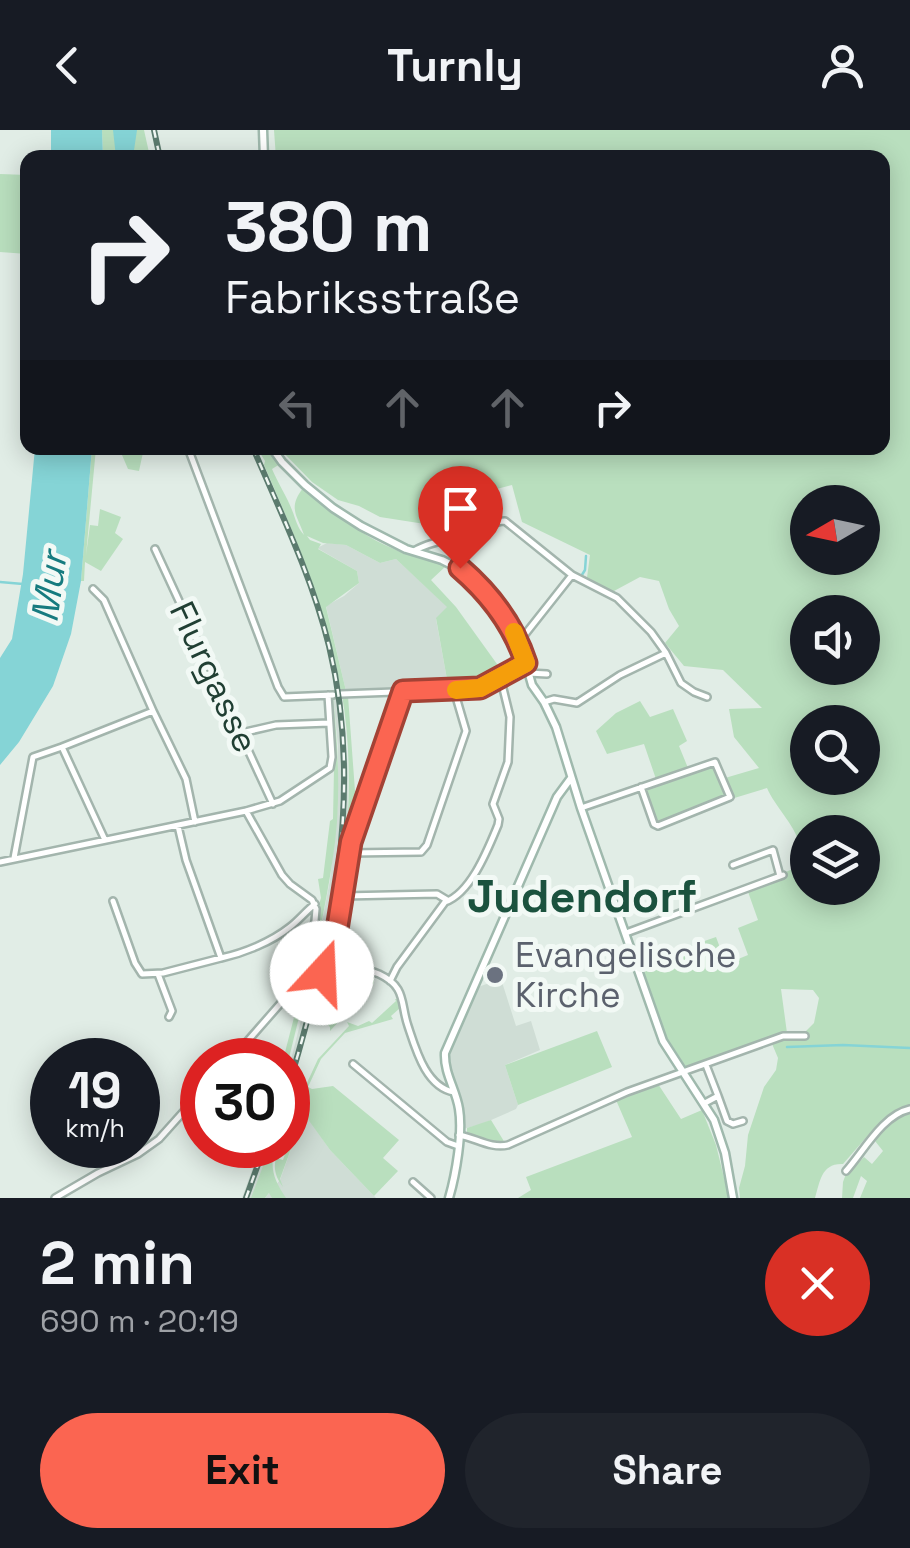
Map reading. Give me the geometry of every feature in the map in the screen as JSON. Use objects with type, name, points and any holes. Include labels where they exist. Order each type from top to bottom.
[{"type":"main road","points":[[277,455],[334,508],[360,526],[467,574],[519,642],[532,685],[556,728],[663,1041],[714,1120],[734,1198]]},
{"type":"main road","points":[[449,1198],[460,1112],[445,1067],[446,1049],[557,796],[571,778]]},
{"type":"street","points":[[0,862],[273,804],[330,768],[330,695],[284,697],[278,688],[191,455]]},
{"type":"street","points":[[414,551],[501,520],[572,576],[616,598],[652,632],[681,683],[707,697]]},
{"type":"street","name":"Flurgasse","points":[[155,549],[273,804]]},
{"type":"street","points":[[519,642],[572,576]]},
{"type":"street","points":[[93,589],[104,600],[186,779],[195,822]]},
{"type":"street","points":[[544,702],[554,698],[576,703],[620,675],[666,653]]},
{"type":"street","points":[[341,694],[480,688],[526,663]]},
{"type":"street","points":[[528,673],[548,674]]},
{"type":"street","points":[[343,896],[437,894],[454,899],[478,867],[498,825],[493,804],[508,762],[510,716],[500,676]]},
{"type":"street","points":[[350,853],[421,852],[428,844],[466,731],[454,690]]},
{"type":"street","points":[[330,973],[350,853],[403,691]]},
{"type":"street","points":[[14,858],[33,757],[153,712]]},
{"type":"street","points":[[241,733],[276,725],[329,722]]},
{"type":"street","points":[[62,747],[105,840]]},
{"type":"street","points":[[581,808],[642,787],[716,762],[730,797],[658,826],[642,787]]},
{"type":"street","points":[[246,811],[278,870],[315,904],[315,921],[302,970],[286,996],[250,1038]]},
{"type":"street","points":[[178,826],[221,958]]},
{"type":"street","points":[[626,933],[781,876],[773,850],[733,866]]},
{"type":"street","points":[[390,981],[448,900]]},
{"type":"street","points":[[113,901],[142,974],[158,974],[236,955],[290,927],[315,904]]},
{"type":"street","points":[[302,970],[368,971],[390,981],[401,994],[407,1024],[428,1073],[439,1087],[454,1092]]},
{"type":"street","points":[[158,974],[172,1011],[169,1018]]},
{"type":"street","points":[[460,1135],[508,1146],[624,1094],[783,1036],[805,1036]]},
{"type":"street","points":[[353,1064],[448,1142],[458,1146]]},
{"type":"street","points":[[706,1065],[727,1121],[743,1121]]},
{"type":"street","points":[[705,1103],[718,1096]]},
{"type":"street","points":[[846,1171],[887,1120],[910,1108]]},
{"type":"street","points":[[55,1198],[138,1154],[180,1116]]},
{"type":"street","points":[[413,1182],[431,1198]]},
{"type":"shaded area","points":[[327,543],[346,545],[380,563],[396,559],[448,607],[436,619],[448,685],[346,691],[326,606],[359,583],[357,571],[317,548]]},
{"type":"shaded area","points":[[342,696],[348,812],[336,906],[321,971],[313,969],[330,880],[338,803],[333,697]]},
{"type":"shaded area","points":[[312,976],[319,977],[303,1038],[296,1038]]},
{"type":"shaded area","points":[[501,979],[516,1026],[531,1021],[540,1050],[505,1065],[516,1109],[463,1129],[445,1058],[470,995],[478,987]]},
{"type":"shaded area","points":[[310,1121],[330,1150],[376,1198],[265,1198],[284,1168],[310,1168]]},
{"type":"shaded area","points":[[253,1168],[265,1168],[254,1198],[242,1198]]},
{"type":"green space","points":[[102,130],[144,130],[148,150],[103,150]]},
{"type":"green space","points":[[274,130],[910,130],[910,1198],[860,1198],[867,1181],[861,1176],[853,1198],[842,1198],[847,1171],[864,1157],[872,1164],[883,1151],[875,1141],[883,1130],[877,1125],[843,1164],[826,1170],[815,1198],[740,1198],[748,1135],[764,1087],[776,1070],[778,1058],[770,1039],[686,1067],[667,1038],[641,963],[716,937],[726,964],[748,955],[738,928],[758,920],[747,889],[790,870],[790,905],[880,905],[880,815],[790,815],[790,825],[767,788],[662,825],[655,823],[643,788],[657,782],[644,744],[607,754],[596,731],[616,713],[640,701],[650,717],[673,709],[687,741],[679,746],[688,768],[716,758],[725,778],[759,768],[734,737],[729,709],[762,708],[723,670],[684,666],[665,643],[679,626],[659,581],[640,577],[614,591],[586,585],[590,555],[522,522],[512,485],[489,491],[476,501],[451,504],[444,527],[380,517],[338,500],[312,482],[286,455],[890,455],[890,150],[275,150]],"holes":[[[781,989],[813,990],[819,998],[814,1023],[803,1034],[787,1033]]]},
{"type":"green space","points":[[0,174],[20,175],[20,253],[0,252]]},
{"type":"green space","points":[[91,455],[95,455],[86,555],[90,525],[98,526],[100,509],[121,517],[115,533],[123,539],[101,571],[85,562],[81,581]]},
{"type":"green space","points":[[122,455],[142,455],[139,471],[128,469]]},
{"type":"green space","points":[[261,455],[273,455],[280,464],[272,469],[304,535],[295,507],[303,488],[381,543],[446,566],[431,580],[456,607],[502,671],[480,686],[448,685],[436,618],[447,607],[396,559],[380,563],[346,545],[323,543],[307,536],[321,544],[318,549],[357,571],[359,583],[326,607],[346,691],[341,692],[320,605]]},
{"type":"green space","points":[[342,695],[348,696],[355,791],[364,794],[351,832],[329,965],[321,971],[343,870],[349,798]]},
{"type":"green space","points":[[333,696],[337,822],[313,970],[308,963],[321,898],[318,879],[323,878],[333,819]]},
{"type":"green space","points":[[342,975],[367,975],[374,978],[374,983],[330,1031],[325,1022],[336,1019],[362,983],[358,976]]},
{"type":"green space","points":[[333,977],[332,987],[337,987],[338,994],[332,1006],[336,1009],[360,982],[332,1020],[321,1023],[318,1020],[325,997],[318,994],[322,978]]},
{"type":"green space","points":[[305,985],[294,1038],[289,1038],[298,1002],[296,988]]},
{"type":"green space","points":[[396,1001],[400,1008],[391,1016],[393,1019],[345,1033],[321,1059],[310,1083],[318,1059],[349,1026],[347,1022],[358,1026],[372,1023]]},
{"type":"green space","points":[[597,1031],[612,1067],[518,1105],[505,1065]]},
{"type":"green space","points":[[658,1084],[681,1119],[702,1110],[716,1145],[729,1198],[518,1198],[531,1190],[526,1177],[632,1137],[616,1100]]},
{"type":"green space","points":[[333,1086],[399,1140],[383,1158],[398,1171],[374,1196],[330,1150],[310,1122],[310,1088]]},
{"type":"green space","points":[[491,1120],[505,1143],[487,1142],[467,1133],[467,1128]]},
{"type":"green space","points":[[262,1168],[274,1168],[286,1198],[272,1198],[269,1193],[265,1198],[251,1198]]},
{"type":"green space","points":[[276,1168],[284,1168],[280,1179],[283,1187],[279,1180]]},
{"type":"water","points":[[51,130],[102,130],[103,150],[51,150]]},
{"type":"water","points":[[113,130],[137,130],[134,150],[115,150]]},
{"type":"water","name":"Mur","points":[[34,455],[91,455],[81,581],[71,634],[53,686],[0,765],[0,658],[12,639],[23,574]]},
{"type":"waterway","points":[[580,578],[586,556]]},
{"type":"waterway","points":[[0,582],[23,584]]},
{"type":"waterway","points":[[787,1047],[910,1048]]},
{"type":"railway","points":[[154,130],[158,150]]},
{"type":"railway","points":[[256,455],[322,620],[339,702],[344,758],[338,869],[318,980],[303,1038]]},
{"type":"railway","points":[[246,1198],[257,1168]]},
{"type":"slow traffic","points":[[456,690],[480,688],[526,663],[514,632]]},
{"type":"place","name":"Evangelische Kirche","points":[[495,975]]},
{"type":"district","name":"Judendorf","points":[[582,896]]},
{"type":"route","points":[[322,973],[330,973],[351,842],[403,691],[480,688],[526,663],[508,623],[460,568]]}]
